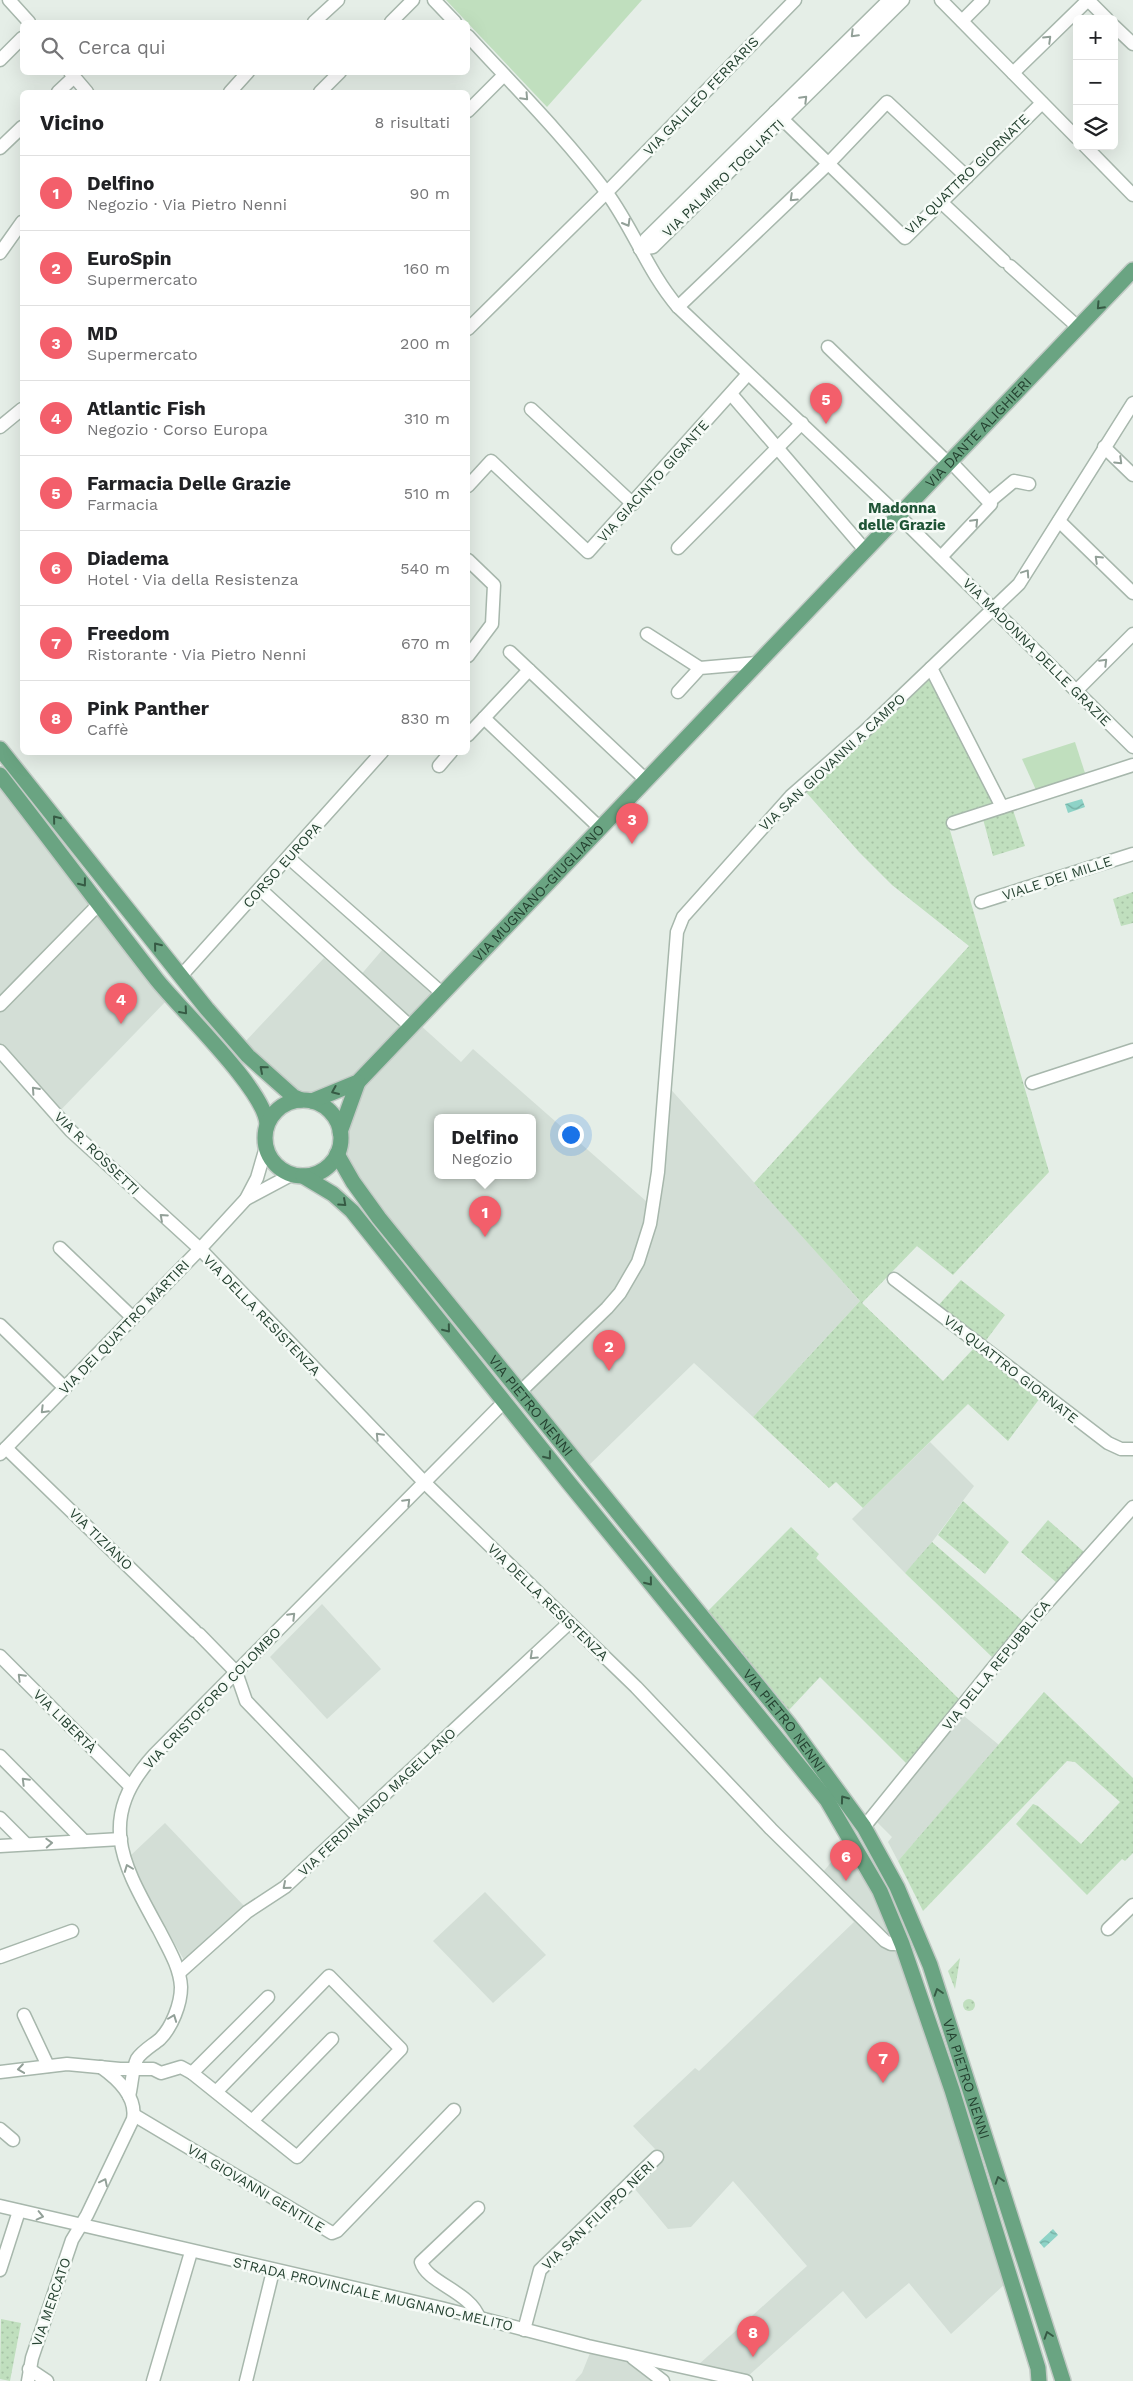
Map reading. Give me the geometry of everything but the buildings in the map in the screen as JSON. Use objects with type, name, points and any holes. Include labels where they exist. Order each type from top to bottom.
[{"type":"main road","name":"VIA DANTE ALIGHIERI","points":[[758,662],[1133,270]]},
{"type":"main road","name":"VIA MUGNANO-GIUGLIANO","points":[[340,1132],[358,1082],[758,662]]},
{"type":"main road","points":[[0,750],[181,976],[248,1056],[294,1097],[306,1100],[322,1105],[331,1112],[340,1132],[337,1154],[323,1170],[298,1175],[276,1164],[266,1147],[265,1135],[273,1114],[280,1107],[306,1100]]},
{"type":"main road","points":[[0,775],[159,982],[237,1071],[255,1096],[267,1117],[268,1124]]},
{"type":"main road","name":"VIA MUGNANO-GIUGLIANO","points":[[306,1100],[358,1082]]},
{"type":"main road","name":"VIA PIETRO NENNI","points":[[337,1154],[379,1218],[789,1724],[864,1827],[897,1886],[930,1965],[1063,2381]]},
{"type":"main road","name":"VIA PIETRO NENNI","points":[[298,1175],[333,1194],[352,1211],[827,1800],[880,1891],[902,1944],[952,2090],[1038,2368],[1039,2381]]},
{"type":"street","points":[[9,0],[27,20]]},
{"type":"street","points":[[316,20],[338,0]]},
{"type":"street","points":[[393,20],[413,0]]},
{"type":"street","points":[[434,0],[453,20]]},
{"type":"street","name":"VIA GALILEO FERRARIS","points":[[470,328],[606,193],[795,0]]},
{"type":"street","name":"VIA PALMIRO TOGLIATTI","points":[[779,116],[889,0]]},
{"type":"street","name":"VIA PALMIRO TOGLIATTI","points":[[640,249],[646,239],[903,0]]},
{"type":"street","points":[[941,0],[1073,134]]},
{"type":"street","points":[[962,21],[983,0]]},
{"type":"street","points":[[1013,73],[1088,0],[1103,15]]},
{"type":"street","points":[[1118,30],[1133,44]]},
{"type":"street","points":[[470,38],[554,129],[606,193],[624,218],[662,288],[678,306],[898,515]]},
{"type":"street","points":[[0,60],[20,40]]},
{"type":"street","points":[[60,90],[72,75],[85,90]]},
{"type":"street","points":[[232,90],[245,75]]},
{"type":"street","points":[[322,90],[337,75]]},
{"type":"street","points":[[470,109],[504,75]]},
{"type":"street","points":[[678,306],[828,164],[887,102],[967,177]]},
{"type":"street","name":"VIA QUATTRO GIORNATE","points":[[779,116],[905,238],[1042,102]]},
{"type":"street","points":[[0,148],[20,128]]},
{"type":"street","points":[[1089,150],[1133,195]]},
{"type":"street","points":[[942,202],[1079,328]]},
{"type":"street","points":[[0,253],[20,225]]},
{"type":"street","points":[[828,346],[990,501]]},
{"type":"street","name":"VIA GIACINTO GIGANTE","points":[[470,484],[491,461],[588,552],[748,374]]},
{"type":"street","points":[[731,394],[865,550]]},
{"type":"street","name":"VIA SAN GIOVANNI A CAMPO","points":[[520,1392],[611,1303],[628,1282],[638,1262],[650,1224],[658,1172],[677,932],[683,917],[786,802],[994,610],[1018,584],[1133,403]]},
{"type":"street","points":[[531,408],[633,504]]},
{"type":"street","points":[[0,428],[20,411]]},
{"type":"street","points":[[678,548],[802,423]]},
{"type":"street","points":[[1104,447],[1133,475]]},
{"type":"street","points":[[941,557],[989,508],[990,501],[1014,481],[1029,484]]},
{"type":"street","name":"VIA MADONNA DELLE GRAZIE","points":[[898,515],[1133,747]]},
{"type":"street","points":[[1059,521],[1133,593]]},
{"type":"street","points":[[470,562],[494,585],[492,624],[470,653]]},
{"type":"street","points":[[647,634],[700,668],[758,662]]},
{"type":"street","points":[[1076,691],[1133,634]]},
{"type":"street","points":[[510,652],[646,780]]},
{"type":"street","points":[[678,692],[700,668]]},
{"type":"street","points":[[931,668],[1002,807]]},
{"type":"street","points":[[470,733],[529,670]]},
{"type":"street","points":[[484,718],[600,828]]},
{"type":"street","name":"CORSO EUROPA","points":[[181,976],[289,858],[379,755]]},
{"type":"street","points":[[439,766],[449,755]]},
{"type":"street","points":[[953,823],[1133,765]]},
{"type":"street","name":"VIALE DEI MILLE","points":[[981,902],[1133,854]]},
{"type":"street","points":[[289,858],[443,994]]},
{"type":"street","points":[[260,890],[411,1028]]},
{"type":"street","points":[[0,1005],[99,904]]},
{"type":"street","points":[[1032,1083],[1133,1050]]},
{"type":"street","name":"VIA R. ROSSETTI","points":[[0,1051],[72,1131],[200,1249]]},
{"type":"street","name":"VIA DEI QUATTRO MARTIRI","points":[[3,1451],[200,1249],[246,1199],[257,1178],[266,1147]]},
{"type":"street","name":"VIA DEI QUATTRO MARTIRI","points":[[246,1199],[298,1175]]},
{"type":"street","points":[[60,1248],[133,1318]]},
{"type":"street","name":"VIA DELLA RESISTENZA","points":[[200,1249],[425,1483],[636,1687],[825,1883],[885,1942],[902,1944]]},
{"type":"street","name":"VIA QUATTRO GIORNATE","points":[[894,1279],[1108,1443],[1121,1449],[1133,1449]]},
{"type":"street","points":[[0,1325],[65,1388]]},
{"type":"street","name":"VIA CRISTOFORO COLOMBO","points":[[135,2068],[141,2054],[166,2032],[175,2016],[181,1988],[179,1973],[169,1949],[128,1868],[121,1839],[120,1812],[130,1786],[154,1755],[505,1401]]},
{"type":"street","name":"VIA TIZIANO","points":[[3,1451],[236,1672]]},
{"type":"street","name":"VIA DELLA REPUBBLICA","points":[[864,1827],[1025,1629],[1133,1507]]},
{"type":"street","name":"VIA FERDINANDO MAGELLANO","points":[[179,1973],[248,1912],[285,1887],[569,1623]]},
{"type":"street","name":"VIA LIBERTÀ","points":[[0,1656],[130,1786]]},
{"type":"street","points":[[236,1672],[246,1701],[353,1812]]},
{"type":"street","points":[[0,1756],[84,1841]]},
{"type":"street","points":[[0,1818],[26,1844]]},
{"type":"street","points":[[0,1846],[121,1839]]},
{"type":"street","points":[[1108,1929],[1133,1905]]},
{"type":"street","points":[[0,1957],[72,1930]]},
{"type":"street","points":[[0,2072],[77,2064],[153,2069],[162,2073],[181,2067],[192,2073],[297,2157],[401,2048],[329,1976],[216,2092]]},
{"type":"street","points":[[192,2073],[268,1997]]},
{"type":"street","points":[[24,2015],[48,2066]]},
{"type":"street","points":[[252,2121],[332,2039]]},
{"type":"street","points":[[101,2067],[124,2087],[129,2096],[134,2115]]},
{"type":"street","points":[[129,2096],[135,2068]]},
{"type":"street","name":"VIA GIOVANNI GENTILE","points":[[134,2115],[332,2233],[337,2231],[454,2110]]},
{"type":"street","name":"VIA MERCATO","points":[[29,2375],[72,2240],[132,2123],[134,2115]]},
{"type":"street","points":[[0,2129],[13,2140]]},
{"type":"street","name":"VIA SAN FILIPPO NERI","points":[[524,2330],[540,2270],[657,2157]]},
{"type":"street","name":"STRADA PROVINCIALE MUGNANO-MELITO","points":[[0,2206],[479,2318],[628,2355],[746,2381]]},
{"type":"street","points":[[478,2208],[421,2262],[426,2271],[469,2302],[479,2318]]},
{"type":"street","points":[[0,2270],[18,2211]]},
{"type":"street","points":[[152,2381],[191,2252]]},
{"type":"street","points":[[246,2381],[273,2271]]},
{"type":"street","points":[[628,2355],[662,2381]]},
{"type":"street","points":[[29,2375],[47,2381]]},
{"type":"shaded area","points":[[0,783],[168,999],[53,1118],[0,1060]]},
{"type":"shaded area","points":[[383,949],[437,995],[356,1078],[312,1097],[301,1096],[243,1044],[324,958],[353,984]]},
{"type":"shaded area","points":[[419,1024],[461,1062],[473,1049],[646,1201],[657,1201],[666,1084],[860,1301],[753,1417],[694,1363],[586,1468],[392,1228],[341,1153],[345,1144],[344,1134],[362,1084]]},
{"type":"shaded area","points":[[930,1442],[974,1486],[920,1558],[905,1573],[852,1519]]},
{"type":"shaded area","points":[[322,1604],[381,1669],[327,1719],[270,1657]]},
{"type":"shaded area","points":[[964,1716],[999,1745],[898,1861],[888,1842],[892,1837],[877,1822],[879,1815]]},
{"type":"shaded area","points":[[165,1823],[245,1907],[186,1963],[144,1892],[129,1857]]},
{"type":"shaded area","points":[[849,1840],[877,1894],[945,2084],[1006,2283],[951,2334],[909,2283],[866,2319],[843,2291],[747,2377],[697,2366],[807,2266],[733,2181],[691,2227],[668,2229],[625,2177],[655,2149],[633,2126],[695,2068],[699,2071],[854,1922],[815,1882]]},
{"type":"shaded area","points":[[485,1892],[546,1955],[493,2003],[433,1941]]},
{"type":"shaded area","points":[[590,2353],[626,2361],[654,2381],[575,2381],[582,2373]]},
{"type":"green space","points":[[446,0],[642,0],[547,107],[470,25],[470,20],[465,20]]},
{"type":"green space","points":[[931,678],[995,804],[947,820],[1049,1172],[953,1275],[917,1246],[862,1303],[943,1381],[975,1347],[1040,1398],[1008,1441],[968,1404],[863,1508],[836,1482],[829,1488],[753,1417],[860,1301],[754,1183],[969,946],[892,885],[859,852],[805,791],[877,729]]},
{"type":"green space","points":[[1075,742],[1085,773],[1036,790],[1022,759]]},
{"type":"green space","points":[[1013,810],[1025,846],[993,856],[983,819]]},
{"type":"green space","points":[[1133,892],[1133,923],[1121,926],[1113,899]]},
{"type":"green space","points":[[961,1280],[1005,1315],[984,1343],[937,1307]]},
{"type":"green space","points":[[963,1501],[1009,1542],[985,1574],[938,1535]]},
{"type":"green space","points":[[1048,1520],[1084,1552],[1057,1583],[1021,1552]]},
{"type":"green space","points":[[791,1527],[819,1554],[816,1558],[960,1700],[906,1763],[820,1677],[789,1710],[708,1611]]},
{"type":"green space","points":[[932,1542],[1023,1621],[992,1657],[905,1573]]},
{"type":"green space","points":[[1044,1692],[1133,1778],[1133,1853],[1125,1861],[1122,1859],[1087,1895],[1016,1824],[1033,1804],[1038,1806],[1081,1844],[1120,1802],[1075,1762],[1067,1761],[923,1911],[898,1861]]},
{"type":"green space","points":[[960,1958],[955,1989],[948,1971]]},
{"type":"green space","points":[[967,1999],[971,1999],[975,2005],[971,2011],[967,2011],[963,2007],[963,2003]]},
{"type":"green space","points":[[1,2319],[21,2323],[10,2381],[0,2379]]},
{"type":"water","points":[[1082,799],[1085,807],[1068,813],[1065,804]]},
{"type":"water","points":[[1053,2229],[1058,2235],[1044,2248],[1039,2242]]},
{"type":"place","name":"Farmacia Delle Grazie","points":[[826,424]]},
{"type":"place","name":"MD","points":[[632,844]]},
{"type":"place","name":"Atlantic Fish","points":[[121,1024]]},
{"type":"place","name":"Delfino","points":[[485,1237]]},
{"type":"place","name":"EuroSpin","points":[[609,1371]]},
{"type":"place","name":"Diadema","points":[[846,1881]]},
{"type":"place","name":"Freedom","points":[[883,2083]]},
{"type":"place","name":"Pink Panther","points":[[753,2357]]},
{"type":"district","name":"Madonna delle Grazie","points":[[902,516]]}]
